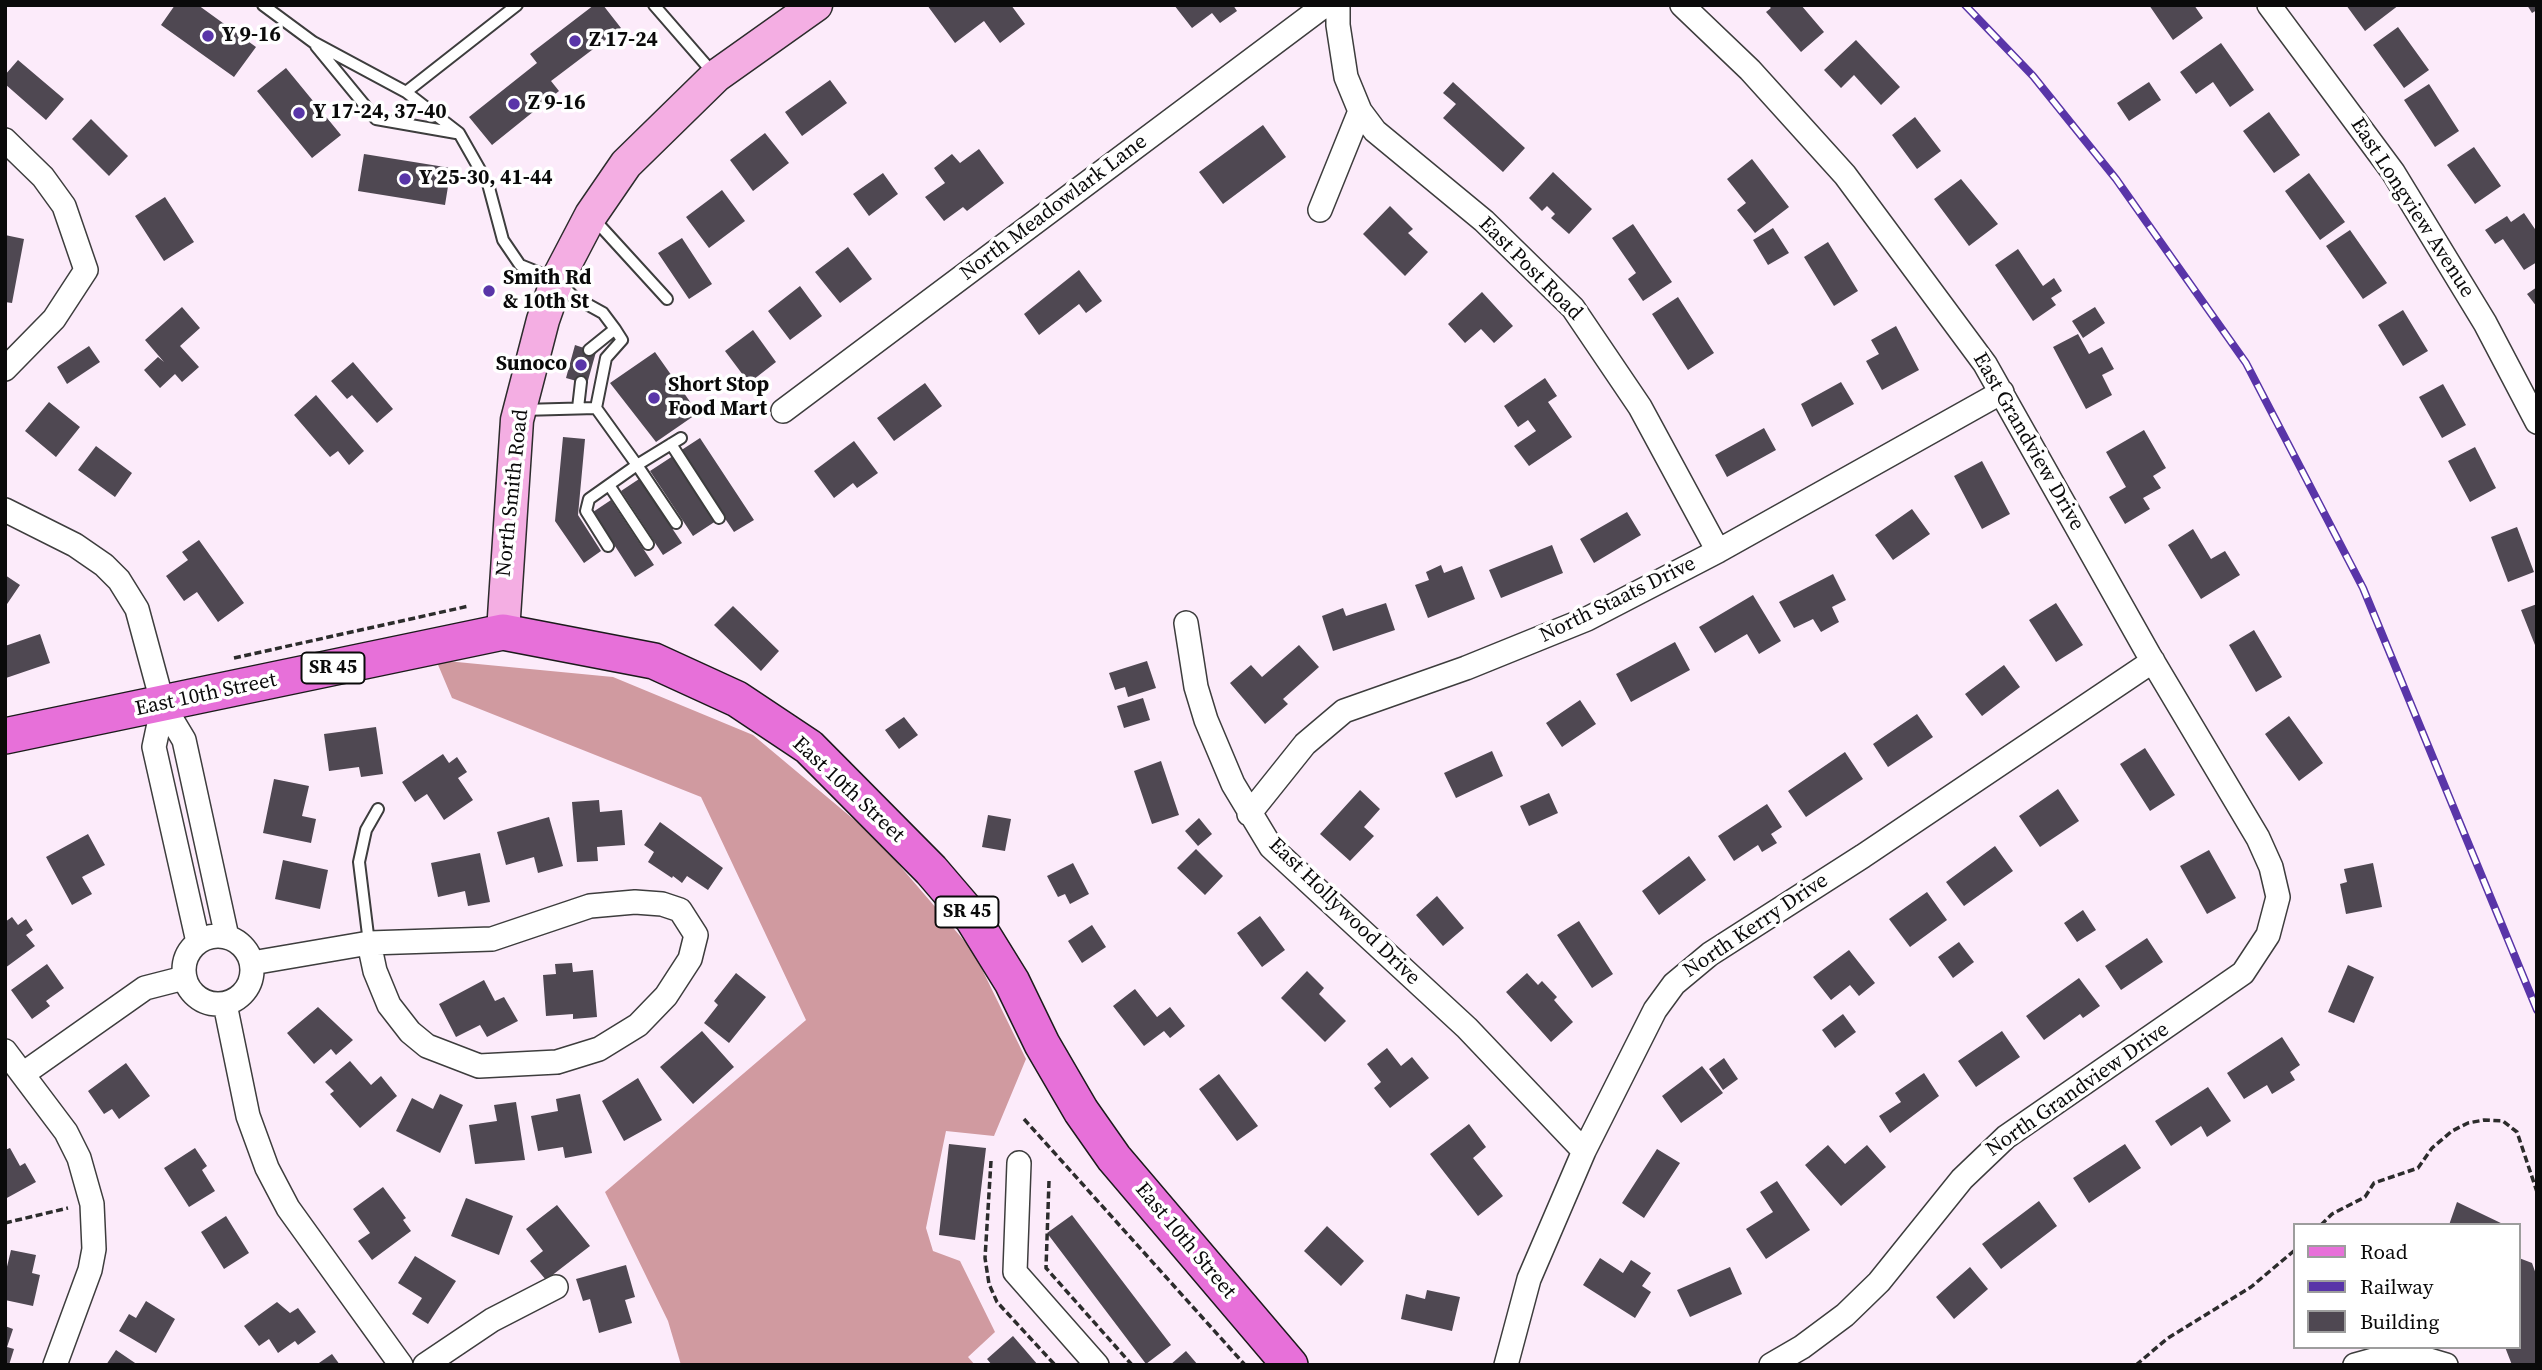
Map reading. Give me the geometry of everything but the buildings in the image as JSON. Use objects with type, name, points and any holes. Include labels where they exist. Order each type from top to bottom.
[{"type":"main road","name":"North Smith Road","points":[[503,632],[505,573],[520,410],[543,320],[557,280],[591,215],[626,164],[716,76],[816,5]]},
{"type":"main road","name":"East 10th Street","points":[[5,736],[503,632],[654,661],[737,699],[809,747],[931,870],[973,919],[1012,982],[1042,1044],[1081,1111],[1107,1148],[1290,1365]]},
{"type":"street","name":"North Meadowlark Lane","points":[[783,411],[1325,5]]},
{"type":"street","name":"East Post Road","points":[[1339,5],[1338,25],[1346,77],[1360,111],[1376,131],[1484,221],[1573,309],[1640,407],[1718,551]]},
{"type":"street","name":"East Grandview Drive","points":[[1682,5],[1750,70],[1845,175],[1893,235],[2002,392],[2152,661],[2258,838],[2271,867],[2278,897],[2268,935]]},
{"type":"street","name":"East Longview Avenue","points":[[2269,5],[2393,172],[2485,323],[2537,422]]},
{"type":"street","points":[[1320,210],[1360,111]]},
{"type":"street","points":[[5,140],[43,177],[64,206],[86,270],[54,319],[5,369]]},
{"type":"street","name":"North Staats Drive","points":[[1249,814],[1305,744],[1344,710],[1466,668],[1587,619],[1718,551],[2002,392]]},
{"type":"street","points":[[5,510],[75,545],[119,580],[144,626],[163,705],[184,740],[227,937]]},
{"type":"street","name":"East Hollywood Drive","points":[[1186,623],[1196,687],[1206,720],[1249,814],[1271,847],[1466,1028],[1584,1151]]},
{"type":"street","name":"North Kerry Drive","points":[[1506,1365],[1529,1279],[1584,1151],[1656,1010],[1687,970],[2152,661]]},
{"type":"street","points":[[163,705],[154,747],[198,942]]},
{"type":"street","points":[[252,963],[369,943],[492,939],[590,906],[635,902],[680,910],[696,935],[696,946],[680,977],[638,1025],[599,1049],[581,1056],[557,1062],[500,1067],[479,1066],[444,1055],[410,1032],[382,993],[369,943]]},
{"type":"street","name":"North Grandview Drive","points":[[1771,1365],[1821,1335],[1879,1282],[1982,1157],[2026,1121],[2226,986],[2249,965],[2268,935]]},
{"type":"street","points":[[217,936],[227,937],[245,949],[252,963],[246,990],[225,1004],[203,1001],[194,995],[184,978],[186,958],[198,942],[217,936]]},
{"type":"street","points":[[23,1074],[145,988],[184,978]]},
{"type":"street","points":[[225,1004],[248,1116],[267,1168],[288,1208],[401,1365]]},
{"type":"street","points":[[5,1051],[66,1132],[79,1158],[92,1204],[93,1249],[90,1270],[55,1365]]},
{"type":"street","points":[[1019,1163],[1015,1272],[1097,1365]]},
{"type":"street","points":[[425,1365],[492,1320],[556,1287]]},
{"type":"street","points":[[2356,1365],[2402,1352],[2446,1365]]},
{"type":"lane","points":[[263,5],[313,42],[405,92],[459,133],[488,184],[503,240],[520,265],[557,280],[574,297],[603,313],[622,340],[606,358],[596,408],[676,523]]},
{"type":"lane","points":[[405,92],[517,5]]},
{"type":"lane","points":[[654,5],[716,76]]},
{"type":"lane","points":[[313,42],[376,119],[459,133]]},
{"type":"lane","points":[[591,215],[667,299]]},
{"type":"lane","points":[[589,349],[615,329]]},
{"type":"lane","points":[[578,408],[580,382]]},
{"type":"lane","points":[[520,410],[596,408]]},
{"type":"lane","points":[[608,546],[586,511],[589,499],[681,438]]},
{"type":"lane","points":[[671,444],[719,518]]},
{"type":"lane","points":[[609,485],[648,544]]},
{"type":"lane","points":[[369,943],[359,862],[366,830],[378,809]]},
{"type":"path","points":[[226,660],[468,606]]},
{"type":"path","points":[[1024,1119],[1245,1365]]},
{"type":"path","points":[[2323,1223],[2332,1214],[2365,1197],[2374,1183],[2418,1168],[2432,1148],[2452,1132],[2468,1123],[2484,1120],[2503,1121],[2517,1132],[2537,1192]]},
{"type":"path","points":[[1049,1181],[1046,1268],[1132,1365]]},
{"type":"path","points":[[5,1223],[68,1208]]},
{"type":"path","points":[[2136,1365],[2168,1338],[2251,1287],[2294,1251]]},
{"type":"shaded area","points":[[436,660],[613,677],[753,735],[876,838],[973,951],[1026,1059],[994,1136],[946,1131],[926,1228],[933,1251],[960,1261],[995,1332],[968,1357],[975,1365],[681,1365],[668,1321],[605,1192],[806,1020],[701,797],[452,698]]},
{"type":"railway","points":[[1965,5],[2033,76],[2116,179],[2246,363],[2363,588],[2537,1010]]},
{"type":"place","name":"Y 9-16","points":[[208,36]]},
{"type":"place","name":"Z 17-24","points":[[575,41]]},
{"type":"place","name":"Z 9-16","points":[[514,104]]},
{"type":"place","name":"Y 17-24, 37-40","points":[[299,113]]},
{"type":"place","name":"Y 25-30, 41-44","points":[[405,179]]},
{"type":"place","name":"Smith Rd & 10th St","points":[[489,291]]},
{"type":"place","name":"Sunoco","points":[[581,365]]},
{"type":"place","name":"Short Stop Food Mart","points":[[654,398]]}]
